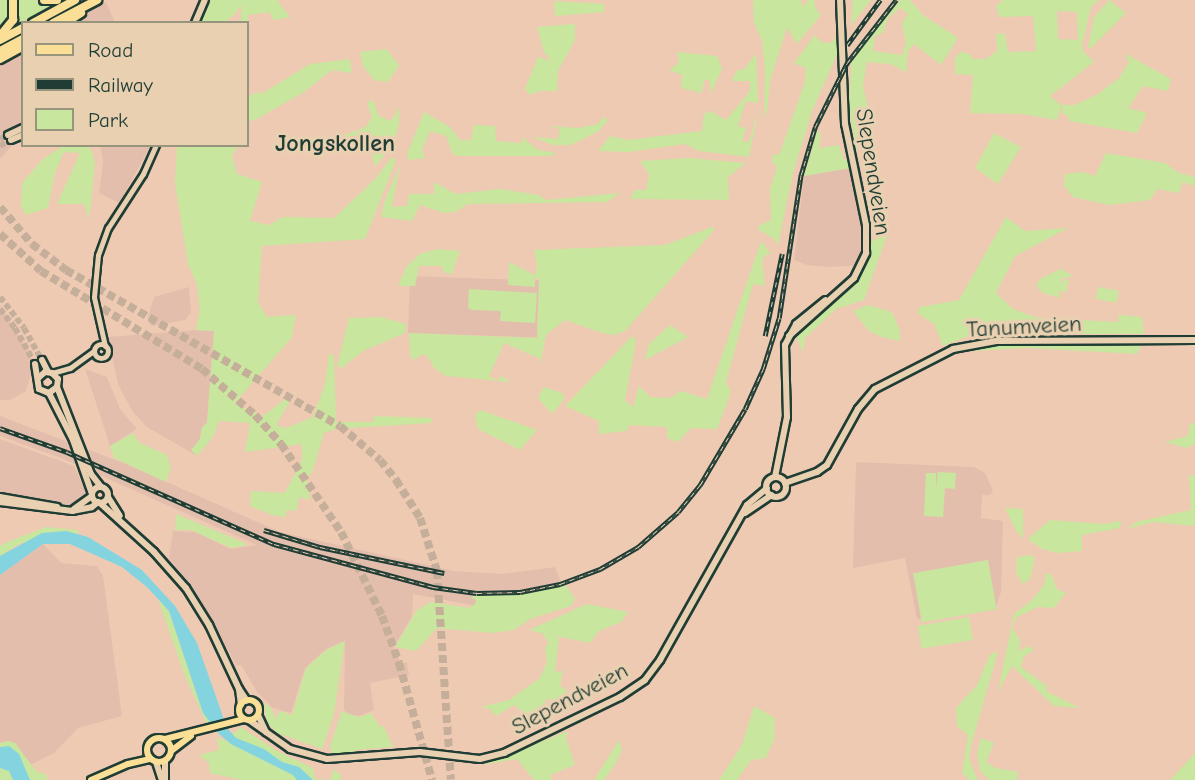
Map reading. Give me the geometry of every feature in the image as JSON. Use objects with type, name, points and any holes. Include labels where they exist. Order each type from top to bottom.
[{"type":"highway","points":[[0,38],[13,20],[13,0]]},
{"type":"highway","points":[[44,0],[57,0]]},
{"type":"highway","points":[[37,21],[75,0]]},
{"type":"highway","points":[[57,21],[98,0]]},
{"type":"highway","points":[[68,21],[88,6]]},
{"type":"highway","points":[[0,38],[21,29]]},
{"type":"highway","points":[[0,51],[21,40]]},
{"type":"highway","points":[[0,59],[21,47]]},
{"type":"main road","points":[[196,21],[205,0]]},
{"type":"main road","name":"Slependveien","points":[[775,477],[787,417],[784,353],[789,336],[802,318],[834,295],[861,268],[867,244],[845,124],[840,0]]},
{"type":"main road","points":[[21,129],[10,137],[21,135]]},
{"type":"main road","name":"Tanumveien","points":[[785,483],[817,472],[827,465],[858,409],[875,389],[953,349],[996,341],[1195,340]]},
{"type":"main road","points":[[42,360],[58,385],[92,474],[107,491],[122,520]]},
{"type":"main road","points":[[35,364],[39,389],[48,393],[73,440],[92,495],[122,520],[164,563],[195,601],[239,689],[242,712],[267,733]]},
{"type":"main road","points":[[38,378],[50,372]]},
{"type":"main road","points":[[48,393],[58,385]]},
{"type":"main road","points":[[775,477],[785,483],[783,494],[772,495],[767,488],[768,481],[775,477]]},
{"type":"main road","points":[[0,497],[75,509],[92,495],[96,488],[101,487]]},
{"type":"main road","name":"Slependveien","points":[[267,733],[290,749],[322,758],[420,752],[487,758],[630,691],[645,680],[660,660],[747,505],[767,488]]},
{"type":"main road","name":"Slependveien","points":[[743,514],[772,495]]},
{"type":"main road","points":[[0,502],[72,511],[92,507],[108,497]]},
{"type":"main road","points":[[128,764],[147,749],[152,740],[197,733],[225,723],[257,705],[258,715],[267,733]]},
{"type":"main road","points":[[242,712],[258,715]]},
{"type":"main road","points":[[163,780],[165,761],[172,751],[197,733]]},
{"type":"main road","points":[[165,739],[172,751]]},
{"type":"main road","points":[[147,749],[163,780]]},
{"type":"main road","points":[[91,780],[128,764],[165,761]]},
{"type":"street","points":[[82,360],[106,356],[99,328],[94,286],[100,246],[155,147]]},
{"type":"street","points":[[58,385],[70,368],[94,348],[99,328]]},
{"type":"street","points":[[94,348],[105,346]]},
{"type":"street","points":[[94,348],[98,358]]},
{"type":"street","points":[[50,372],[70,368]]},
{"type":"shaded area","points":[[106,2],[114,21],[72,21]]},
{"type":"shaded area","points":[[21,49],[21,126],[8,132],[14,144],[0,159],[0,60]]},
{"type":"shaded area","points":[[100,147],[150,147],[119,203],[99,193],[103,161]]},
{"type":"shaded area","points":[[860,166],[872,241],[865,265],[826,267],[807,265],[794,260],[804,176]]},
{"type":"shaded area","points":[[410,276],[539,281],[537,337],[408,333]]},
{"type":"shaded area","points":[[189,287],[191,313],[185,320],[151,326],[148,317],[154,297]]},
{"type":"shaded area","points":[[0,305],[29,350],[33,366],[26,391],[10,400],[0,400]]},
{"type":"shaded area","points":[[214,331],[207,423],[202,427],[200,439],[191,450],[197,456],[147,427],[132,411],[118,384],[108,337]]},
{"type":"shaded area","points":[[85,369],[107,377],[120,409],[137,429],[110,446]]},
{"type":"shaded area","points":[[0,416],[126,464],[280,532],[454,571],[502,574],[555,567],[563,587],[477,606],[413,594],[412,616],[394,647],[401,663],[407,663],[409,675],[370,683],[374,710],[359,716],[347,714],[344,709],[345,641],[326,649],[305,668],[291,713],[273,708],[258,693],[241,665],[236,665],[193,588],[169,558],[173,531],[196,532],[230,549],[257,545],[61,458],[0,436]]},
{"type":"shaded area","points":[[0,439],[74,466],[86,492],[76,508],[4,492],[0,496]]},
{"type":"shaded area","points":[[856,462],[974,467],[985,473],[993,491],[990,495],[982,495],[981,518],[1003,521],[1001,592],[995,610],[917,619],[905,558],[853,568]]},
{"type":"shaded area","points":[[43,544],[61,563],[97,566],[103,576],[122,716],[78,728],[54,753],[26,767],[0,747],[0,575]]},
{"type":"green space","points":[[0,0],[9,0],[10,19],[0,31]]},
{"type":"green space","points":[[18,0],[56,5],[13,26],[19,14]]},
{"type":"green space","points":[[208,0],[277,0],[290,17],[274,20],[269,12],[248,15],[248,21],[241,21],[241,5],[226,21],[201,21]]},
{"type":"green space","points":[[753,0],[801,0],[802,7],[808,0],[815,0],[815,7],[821,15],[797,44],[787,27],[770,81],[764,119],[765,68],[762,41],[754,22]]},
{"type":"green space","points":[[853,0],[871,0],[851,25]]},
{"type":"green space","points":[[899,0],[910,0],[923,15],[958,38],[941,65],[914,44],[908,51],[906,72],[890,64],[867,62],[863,86],[868,107],[854,114],[859,136],[857,152],[849,110],[851,62],[873,29]],"holes":[[[900,8],[908,14],[902,23],[906,43],[902,55],[873,51],[875,36],[883,33],[888,18]]]},
{"type":"green space","points":[[1003,0],[1099,0],[1091,7],[1082,45],[1083,51],[1094,62],[1050,96],[1062,105],[1057,120],[1023,114],[970,113],[973,75],[955,74],[955,58],[960,52],[970,54],[973,59],[986,59],[997,51],[996,33],[1005,34],[1008,52],[1036,51],[1033,16],[999,17],[996,6]],"holes":[[[1057,11],[1077,12],[1078,40],[1058,39]]]},
{"type":"green space","points":[[1109,0],[1126,13],[1090,49],[1088,47],[1094,17]]},
{"type":"green space","points":[[554,1],[604,4],[604,12],[555,16]]},
{"type":"green space","points":[[575,24],[575,40],[558,71],[557,91],[539,91],[530,95],[525,89],[538,57],[551,61],[544,52],[537,27]]},
{"type":"green space","points":[[815,35],[821,42],[831,43],[835,38],[839,50],[812,111],[793,173],[778,245],[773,238],[759,230],[758,226],[771,220],[770,189],[777,167],[772,162],[773,154],[779,155],[805,82],[806,68],[794,63]]},
{"type":"green space","points":[[387,49],[399,66],[388,82],[374,80],[363,66],[360,52]]},
{"type":"green space","points":[[677,52],[717,56],[722,69],[711,93],[709,80],[704,80],[702,93],[681,88],[682,75],[669,70],[679,63]]},
{"type":"green space","points":[[1124,53],[1171,79],[1168,91],[1143,86],[1128,108],[1147,113],[1137,133],[1069,121],[1068,116],[1062,113],[1062,105],[1075,105],[1098,94],[1119,78],[1129,62]]},
{"type":"green space","points":[[756,54],[758,103],[746,101],[738,126],[746,128],[742,141],[749,142],[759,107],[749,157],[699,151],[685,144],[629,152],[598,151],[610,136],[628,140],[702,131],[704,114],[710,111],[726,120],[750,91],[750,81],[732,81],[737,70],[743,70]]},
{"type":"green space","points":[[350,59],[352,73],[332,70],[304,92],[255,120],[248,121],[248,97],[258,92],[261,94],[310,64]]},
{"type":"green space","points":[[373,100],[379,116],[391,121],[399,107],[399,125],[392,146],[375,167],[369,143],[345,152],[339,137],[366,127],[372,117],[367,103]]},
{"type":"green space","points":[[424,112],[450,127],[460,140],[471,140],[474,125],[495,126],[496,141],[522,143],[522,137],[538,150],[557,153],[549,156],[457,156],[452,153],[446,136],[430,131],[422,150],[425,158],[408,160],[407,154]]},
{"type":"green space","points":[[603,117],[608,120],[599,131],[571,145],[553,145],[532,137],[558,139],[560,129],[549,126],[579,128],[598,124]]},
{"type":"green space","points":[[817,131],[821,133],[819,148],[839,145],[844,160],[850,160],[850,168],[804,176]]},
{"type":"green space","points":[[994,133],[1021,147],[998,184],[975,168]]},
{"type":"green space","points":[[61,147],[89,147],[95,165],[89,219],[84,204],[57,204],[80,153],[64,152],[55,173],[48,208],[26,215],[21,206],[22,183],[43,159]]},
{"type":"green space","points":[[177,147],[237,147],[232,156],[237,174],[262,182],[250,221],[269,225],[283,217],[334,218],[375,179],[392,157],[396,160],[365,239],[262,246],[258,302],[267,317],[296,315],[292,337],[234,404],[263,416],[296,391],[276,425],[286,428],[313,417],[325,384],[329,354],[334,355],[336,422],[373,422],[374,416],[432,418],[431,423],[336,429],[324,433],[313,470],[307,478],[310,500],[299,497],[297,510],[286,511],[286,517],[272,515],[250,506],[251,491],[285,493],[302,460],[302,444],[245,452],[250,423],[219,421],[213,437],[197,456],[191,450],[200,439],[202,427],[207,423],[214,331],[196,330],[200,311],[197,285],[188,264],[175,183]]},
{"type":"green space","points":[[1106,153],[1165,163],[1179,173],[1195,177],[1195,186],[1183,182],[1179,193],[1157,189],[1150,200],[1109,205],[1073,197],[1064,186],[1065,174],[1083,172],[1095,176]]},
{"type":"green space","points":[[689,158],[746,163],[728,177],[729,200],[630,199],[635,190],[646,190],[649,174],[640,161]]},
{"type":"green space","points":[[400,165],[392,207],[407,206],[409,194],[434,194],[434,182],[456,194],[500,189],[539,195],[546,200],[620,193],[607,202],[468,204],[455,212],[444,213],[420,205],[412,221],[381,217]]},
{"type":"green space","points":[[1006,217],[1025,231],[1068,228],[1015,256],[996,293],[1013,309],[1038,318],[1118,322],[1119,315],[1142,317],[1144,334],[974,334],[943,346],[934,324],[917,313],[920,307],[959,300]]},
{"type":"green space","points":[[712,227],[715,229],[625,331],[614,335],[602,333],[565,320],[546,335],[540,365],[539,358],[504,343],[489,376],[497,380],[502,376],[510,382],[520,383],[446,376],[434,368],[428,357],[422,354],[414,360],[410,355],[409,333],[537,338],[539,280],[535,276],[535,287],[508,285],[509,262],[535,275],[537,266],[534,250],[665,245]]},
{"type":"green space","points":[[888,233],[864,300],[836,309],[805,338],[803,353],[795,333],[858,276],[865,265],[872,241]]},
{"type":"green space","points":[[761,241],[771,254],[765,255],[762,261],[765,286],[753,284],[726,382],[731,392],[717,429],[691,428],[678,442],[667,438],[667,427],[629,425],[627,431],[599,434],[599,421],[565,406],[632,336],[636,341],[625,400],[633,407],[639,386],[650,397],[670,398],[681,391],[707,399]]},
{"type":"green space","points":[[437,249],[460,251],[452,274],[443,272],[442,266],[419,266],[415,286],[398,286],[406,267],[420,254]]},
{"type":"green space","points":[[1061,269],[1073,276],[1060,279],[1063,283],[1065,279],[1069,280],[1066,292],[1058,291],[1061,298],[1043,293],[1037,284],[1040,279]]},
{"type":"green space","points":[[1098,287],[1119,291],[1116,303],[1096,299]]},
{"type":"green space","points":[[469,289],[537,293],[535,323],[500,321],[501,311],[468,308]]},
{"type":"green space","points":[[868,305],[892,312],[900,331],[900,341],[869,331],[853,311]]},
{"type":"green space","points":[[381,317],[406,324],[405,333],[363,351],[342,368],[337,366],[349,318]]},
{"type":"green space","points":[[670,325],[688,337],[645,360],[649,344]]},
{"type":"green space","points":[[1142,344],[1137,354],[1028,348],[955,352],[986,346]]},
{"type":"green space","points":[[544,387],[562,393],[565,398],[552,414],[538,398]]},
{"type":"green space","points":[[480,410],[537,430],[520,450],[478,429],[475,415]]},
{"type":"green space","points":[[1195,423],[1195,444],[1186,448],[1165,442],[1188,436],[1190,424]]},
{"type":"green space","points":[[133,433],[140,443],[167,455],[171,468],[166,482],[114,458],[110,446]]},
{"type":"green space","points":[[938,472],[956,473],[955,489],[945,488],[943,517],[924,516],[926,473],[936,473],[936,488]]},
{"type":"green space","points":[[1189,475],[1195,476],[1195,526],[1153,522],[1127,529],[1136,522],[1191,510]]},
{"type":"green space","points":[[1005,508],[1023,509],[1023,539],[1015,529]]},
{"type":"green space","points":[[176,514],[248,545],[231,548],[191,530],[175,530]]},
{"type":"green space","points":[[1050,520],[1104,524],[1121,521],[1120,528],[1082,535],[1082,551],[1057,553],[1042,549],[1028,539]]},
{"type":"green space","points":[[46,527],[78,530],[78,534],[61,532],[19,544],[0,556],[0,546]]},
{"type":"green space","points":[[1031,555],[1035,558],[1030,579],[1023,584],[1016,573],[1017,557]]},
{"type":"green space","points":[[988,560],[997,609],[922,622],[913,573]]},
{"type":"green space","points":[[1046,573],[1051,574],[1057,589],[1066,593],[1054,608],[1038,607],[1017,617],[1012,627],[1020,640],[1019,651],[1028,646],[1034,650],[1024,656],[1021,667],[1047,686],[1046,691],[1080,708],[1054,706],[1012,666],[998,692],[1014,614],[1032,600],[1044,585]]},
{"type":"green space","points":[[565,585],[575,598],[571,606],[530,619],[514,630],[492,633],[437,628],[416,651],[395,647],[417,610],[431,602],[469,608],[475,604],[476,600],[471,597],[475,595],[531,593]]},
{"type":"green space","points":[[158,599],[169,611],[197,696],[211,722],[207,724],[184,674]]},
{"type":"green space","points":[[587,604],[628,612],[621,622],[599,631],[590,643],[551,635],[559,638],[555,672],[563,671],[560,686],[567,690],[561,704],[547,698],[543,707],[528,716],[514,705],[496,716],[490,709],[480,707],[509,700],[540,678],[547,662],[545,648],[549,643],[542,633],[529,630]]},
{"type":"green space","points":[[969,617],[973,640],[922,649],[918,626]]},
{"type":"green space","points":[[345,641],[334,714],[322,749],[277,733],[267,722],[264,703],[272,709],[275,719],[280,711],[292,715],[306,668],[326,650]]},
{"type":"green space","points":[[998,652],[971,746],[969,759],[978,780],[969,780],[962,773],[968,735],[957,726],[956,708],[977,685],[990,654]]},
{"type":"green space","points":[[754,706],[775,718],[775,738],[766,758],[751,760],[737,780],[719,780],[742,745]]},
{"type":"green space","points":[[342,711],[358,717],[371,713],[380,727],[384,726],[393,747],[356,750],[350,755],[333,757],[330,746]]},
{"type":"green space","points":[[241,727],[277,751],[313,768],[315,779],[330,780],[242,780],[210,773],[209,763],[199,755],[219,750],[217,737],[226,741]]},
{"type":"green space","points":[[568,731],[566,738],[575,765],[550,775],[552,780],[534,780],[517,759],[483,765]]},
{"type":"green space","points":[[981,738],[994,743],[986,762],[996,768],[1018,772],[1017,780],[989,780],[980,771],[977,753]]},
{"type":"green space","points":[[619,740],[622,750],[616,763],[604,780],[594,780]]},
{"type":"green space","points":[[0,743],[15,743],[36,771],[47,775],[47,780],[0,780]]},
{"type":"green space","points":[[1195,753],[1195,780],[1170,780]]},
{"type":"green space","points":[[334,769],[342,776],[340,780],[330,780]]},
{"type":"water","points":[[66,531],[88,537],[142,570],[175,606],[197,643],[227,728],[236,738],[264,749],[282,762],[299,767],[313,780],[297,780],[293,775],[231,744],[219,734],[203,713],[169,611],[148,588],[122,567],[70,544],[43,544],[0,575],[0,556],[42,533]]},
{"type":"water","points":[[9,746],[19,754],[30,780],[13,780],[9,771],[0,768],[0,747]]},
{"type":"tunnel","points":[[0,139],[8,135]]},
{"type":"tunnel","points":[[0,146],[11,140]]},
{"type":"tunnel","points":[[0,207],[32,244],[66,270],[340,426],[380,460],[396,480],[420,518],[437,571],[451,780]]},
{"type":"tunnel","points":[[0,234],[41,271],[202,369],[255,415],[281,444],[341,532],[382,616],[399,663],[432,780]]},
{"type":"tunnel","points":[[0,297],[24,328],[42,360]]},
{"type":"tunnel","points":[[0,309],[15,328],[35,364]]},
{"type":"railway","points":[[847,45],[880,0]]},
{"type":"railway","points":[[0,428],[67,452],[274,544],[433,587],[477,593],[520,592],[560,584],[600,569],[638,547],[678,512],[700,485],[745,409],[763,369],[779,318],[801,175],[815,127],[847,63],[896,0]]},
{"type":"railway","points":[[765,336],[782,254]]},
{"type":"railway","points":[[264,530],[320,547],[444,573]]},
{"type":"district","name":"Jongskollen","points":[[335,144]]}]
